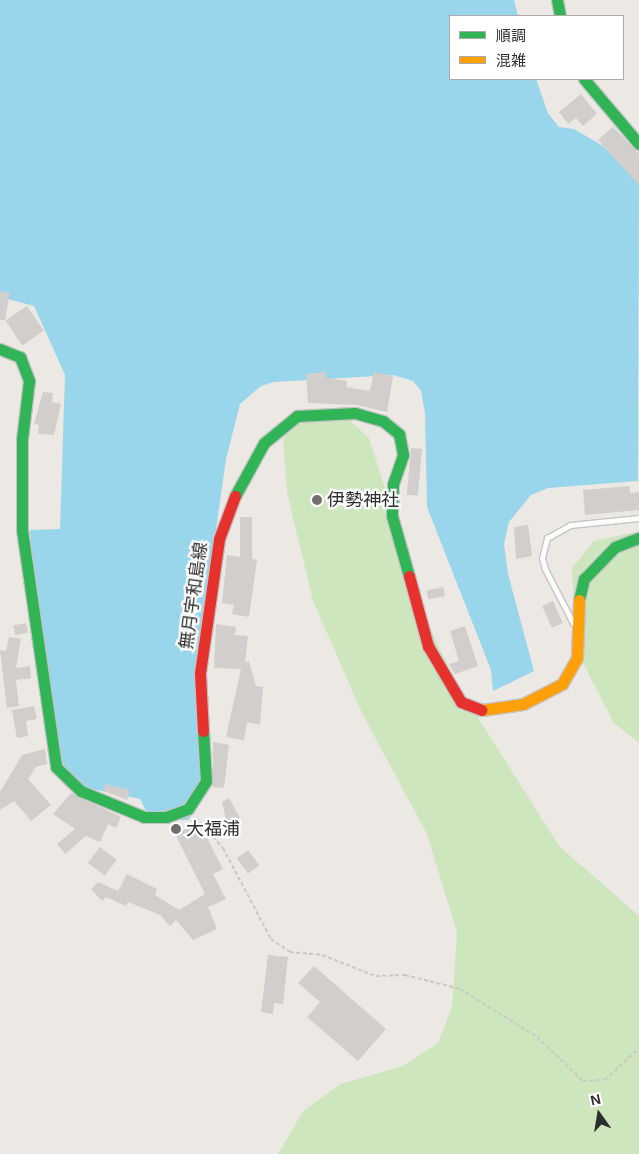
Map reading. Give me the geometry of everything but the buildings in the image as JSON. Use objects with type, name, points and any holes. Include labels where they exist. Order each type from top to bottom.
[{"type":"main road","points":[[557,0],[560,15]]},
{"type":"main road","points":[[585,80],[639,144]]},
{"type":"main road","points":[[0,349],[20,358],[29,381],[22,439],[22,530],[56,767],[81,791],[144,817],[166,817],[188,808]]},
{"type":"main road","name":"無月宇和島線","points":[[188,808],[206,781],[200,673],[219,539],[244,473],[264,443],[297,416],[355,413],[383,421],[399,434],[403,455],[392,484],[392,516],[428,646],[461,702],[489,712],[547,695],[570,674],[578,638],[584,579],[615,547],[639,538]]},
{"type":"lane","points":[[578,638],[542,558],[547,538],[570,525],[639,518]]},
{"type":"path","points":[[188,808],[212,831],[271,940],[290,952],[322,955],[376,976],[406,975],[460,989],[537,1037],[583,1082],[605,1080],[639,1048]]},
{"type":"green space","points":[[310,408],[338,410],[369,438],[428,624],[455,681],[559,846],[639,916],[639,1154],[278,1154],[303,1111],[341,1084],[403,1066],[438,1043],[452,1007],[457,933],[427,834],[362,713],[313,601],[287,492],[283,439]]},
{"type":"green space","points":[[639,531],[639,743],[614,723],[576,650],[572,568],[594,541]]},
{"type":"water","points":[[0,0],[514,0],[518,15],[449,15],[449,80],[536,80],[548,113],[559,127],[574,129],[603,146],[639,183],[638,481],[548,488],[531,495],[509,522],[504,544],[508,574],[534,671],[493,691],[491,670],[427,507],[425,413],[421,391],[413,381],[393,375],[274,382],[261,386],[240,404],[226,459],[211,566],[203,781],[196,810],[188,820],[151,820],[140,799],[83,787],[54,760],[43,715],[30,530],[60,529],[65,375],[34,306],[0,297]]},
{"type":"traffic: fast","points":[[557,0],[560,15]]},
{"type":"traffic: fast","points":[[585,80],[639,144]]},
{"type":"traffic: fast","points":[[0,349],[20,357],[29,381],[22,439],[22,530],[56,767],[81,791],[144,817],[166,817],[188,809],[206,781],[203,731]]},
{"type":"traffic: fast","points":[[235,496],[264,443],[297,416],[355,413],[383,421],[399,434],[403,455],[393,484],[392,516],[409,576]]},
{"type":"traffic: fast","points":[[579,600],[584,579],[615,547],[639,538]]},
{"type":"traffic: slow","points":[[482,710],[523,704],[562,684],[577,658],[579,600]]},
{"type":"traffic: jam","points":[[203,731],[200,673],[219,539],[235,496]]},
{"type":"traffic: jam","points":[[409,576],[428,646],[461,702],[482,710]]},
{"type":"place","name":"伊勢神社","points":[[317,500]]},
{"type":"place","name":"大福浦","points":[[176,829]]}]
